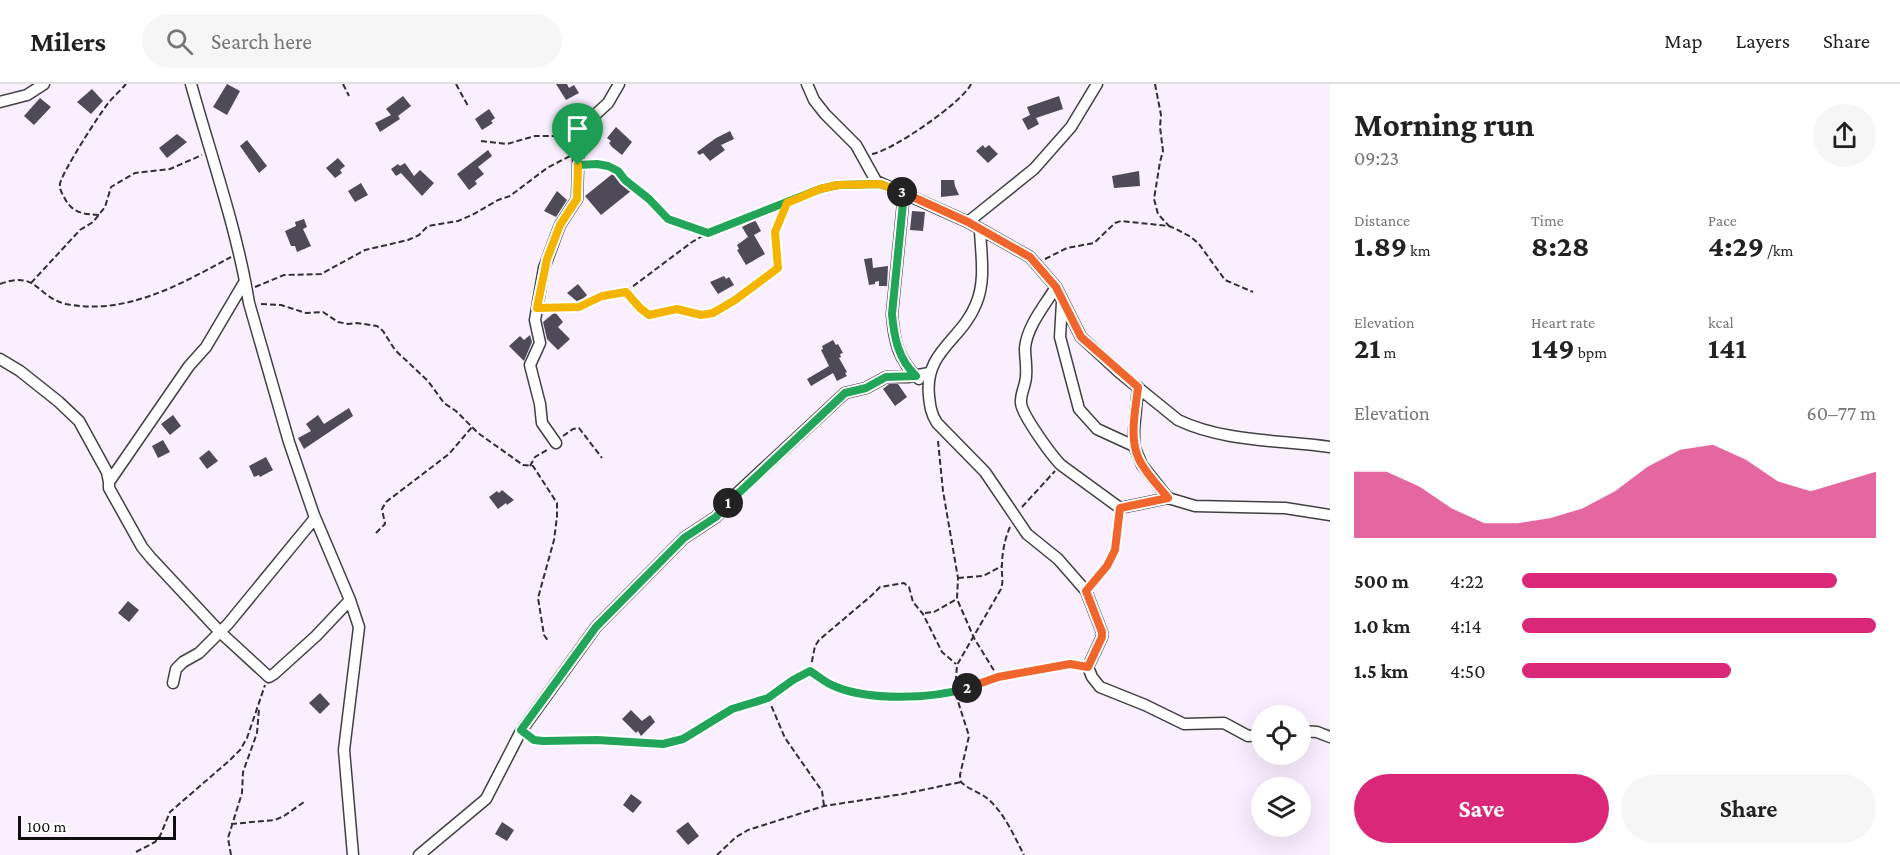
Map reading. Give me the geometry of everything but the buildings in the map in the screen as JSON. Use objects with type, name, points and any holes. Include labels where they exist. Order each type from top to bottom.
[{"type":"street","points":[[0,102],[27,95],[44,84]]},
{"type":"street","points":[[191,84],[238,253],[249,303],[289,442],[315,518],[358,621],[359,634],[344,750],[353,855]]},
{"type":"street","points":[[556,443],[542,423],[540,405],[530,368],[530,361],[540,342],[535,320],[537,308],[547,259],[560,225],[577,199],[579,134],[584,125],[603,108],[619,84]]},
{"type":"street","points":[[807,84],[819,107],[856,145],[874,178],[880,184],[968,222],[1030,257],[1056,287],[1081,337],[1178,420],[1230,437],[1330,447]]},
{"type":"street","points":[[968,222],[1034,169],[1071,127],[1097,84]]},
{"type":"street","points":[[904,193],[892,314],[893,329],[905,365],[928,387]]},
{"type":"street","points":[[981,230],[982,280],[978,301],[972,314],[936,358],[929,373],[928,387],[932,415],[985,472],[1030,538],[1058,560],[1086,591],[1102,632],[1102,637],[1088,667],[1100,687],[1184,724],[1224,723],[1251,736]]},
{"type":"street","points":[[109,482],[246,286]]},
{"type":"street","points":[[1056,287],[1028,337],[1025,348],[1026,376],[1021,403],[1026,416],[1053,457],[1061,465],[1120,508],[1168,498],[1195,506],[1285,508],[1330,515]]},
{"type":"street","points":[[1063,298],[1060,337],[1079,409],[1097,429],[1134,446]]},
{"type":"street","points":[[0,359],[20,371],[59,402],[79,422],[107,472],[110,491],[142,547],[220,632],[269,677],[316,636],[350,600]]},
{"type":"street","points":[[419,855],[486,799],[521,730],[596,627],[684,538],[716,517],[733,497],[822,417],[842,396],[850,391],[866,388],[886,377],[929,373]]},
{"type":"street","points":[[1138,387],[1134,446],[1142,465],[1168,498]]},
{"type":"street","points":[[173,683],[176,669],[199,653],[228,624],[315,518]]},
{"type":"street","points":[[1311,732],[1330,737]]},
{"type":"path","points":[[100,215],[83,214],[69,206],[61,191],[60,182],[68,165],[109,102],[126,84]]},
{"type":"path","points":[[343,84],[349,96]]},
{"type":"path","points":[[456,84],[468,106]]},
{"type":"path","points":[[860,152],[874,154],[885,150],[958,101],[966,94],[971,84]]},
{"type":"path","points":[[1155,84],[1161,115],[1163,151],[1154,199],[1158,214],[1169,226]]},
{"type":"path","points":[[481,141],[507,144],[535,136],[554,136],[584,125]]},
{"type":"path","points":[[31,283],[80,230],[92,224],[100,215],[110,188],[139,171],[170,169],[210,151]]},
{"type":"path","points":[[246,286],[284,275],[321,274],[365,250],[408,240],[419,235],[428,226],[472,215],[510,196],[559,160],[579,152]]},
{"type":"path","points":[[578,165],[597,164],[618,171],[668,219],[708,233]]},
{"type":"path","points":[[537,308],[579,307],[602,296],[626,292],[692,242],[708,233],[820,189],[838,185],[880,184]]},
{"type":"path","points":[[626,292],[649,315],[677,309],[701,315],[713,313],[735,300],[778,268],[775,232],[787,203]]},
{"type":"path","points":[[1037,264],[1060,250],[1094,243],[1121,221],[1169,226],[1191,237],[1199,244],[1226,280],[1253,292]]},
{"type":"path","points":[[0,284],[19,279],[31,283],[60,302],[109,306],[137,300],[177,286],[238,253]]},
{"type":"path","points":[[249,303],[281,305],[306,313],[323,312],[343,323],[377,326],[395,350],[428,381],[444,403],[456,411],[478,433],[523,465],[533,466],[557,503],[554,540],[538,598],[544,635],[549,642]]},
{"type":"path","points":[[937,423],[943,491],[958,578],[957,599],[974,638],[998,677]]},
{"type":"path","points":[[376,533],[385,524],[382,509],[386,502],[449,454],[472,427]]},
{"type":"path","points":[[1024,855],[998,808],[986,797],[961,782],[960,775],[969,736],[955,692],[957,665],[1003,584],[1002,566],[1007,534],[1015,515],[1061,465]]},
{"type":"path","points":[[1086,591],[1107,566],[1115,550],[1120,508]]},
{"type":"path","points":[[958,578],[983,576],[1002,566]]},
{"type":"path","points":[[810,671],[815,646],[819,640],[880,587],[904,583],[907,584],[914,602],[923,614],[942,651],[957,665]]},
{"type":"path","points":[[923,614],[934,612],[957,599]]},
{"type":"path","points":[[810,671],[831,685],[875,695],[919,696],[955,692],[998,677],[1070,664],[1088,667]]},
{"type":"path","points":[[521,730],[534,740],[543,741],[597,740],[663,744],[683,739],[732,709],[768,698],[810,671]]},
{"type":"path","points":[[136,852],[155,842],[170,812],[240,750],[247,738],[269,677]]},
{"type":"path","points":[[768,698],[785,738],[822,790],[824,806]]},
{"type":"path","points":[[231,855],[228,838],[242,793],[241,778],[257,733],[259,703]]},
{"type":"path","points":[[717,855],[736,837],[748,830],[824,806],[903,794],[961,782]]},
{"type":"path","points":[[231,824],[275,820],[304,802]]},
{"type":"route","points":[[578,165],[577,199],[560,225],[547,259],[537,308],[579,307],[602,296],[626,292],[649,315],[677,309],[701,315],[713,313],[735,300],[778,268],[775,232],[787,203],[820,189],[838,185],[880,184],[904,193],[968,222],[1030,257],[1056,287],[1081,337],[1138,387],[1134,446],[1142,465],[1168,498],[1120,508],[1115,550],[1107,566],[1086,591],[1102,632],[1100,643],[1088,667],[1070,664],[998,677],[955,692],[919,696],[875,695],[840,688],[831,685],[810,671],[768,698],[732,709],[683,739],[663,744],[597,740],[553,742],[534,740],[521,730],[596,627],[684,538],[720,514],[733,497],[822,417],[845,393],[866,388],[886,377],[916,376],[905,365],[901,356],[893,329],[892,314],[904,193],[880,184],[850,185],[838,185],[820,189],[708,233],[665,217],[618,171],[603,164],[578,165]]}]
